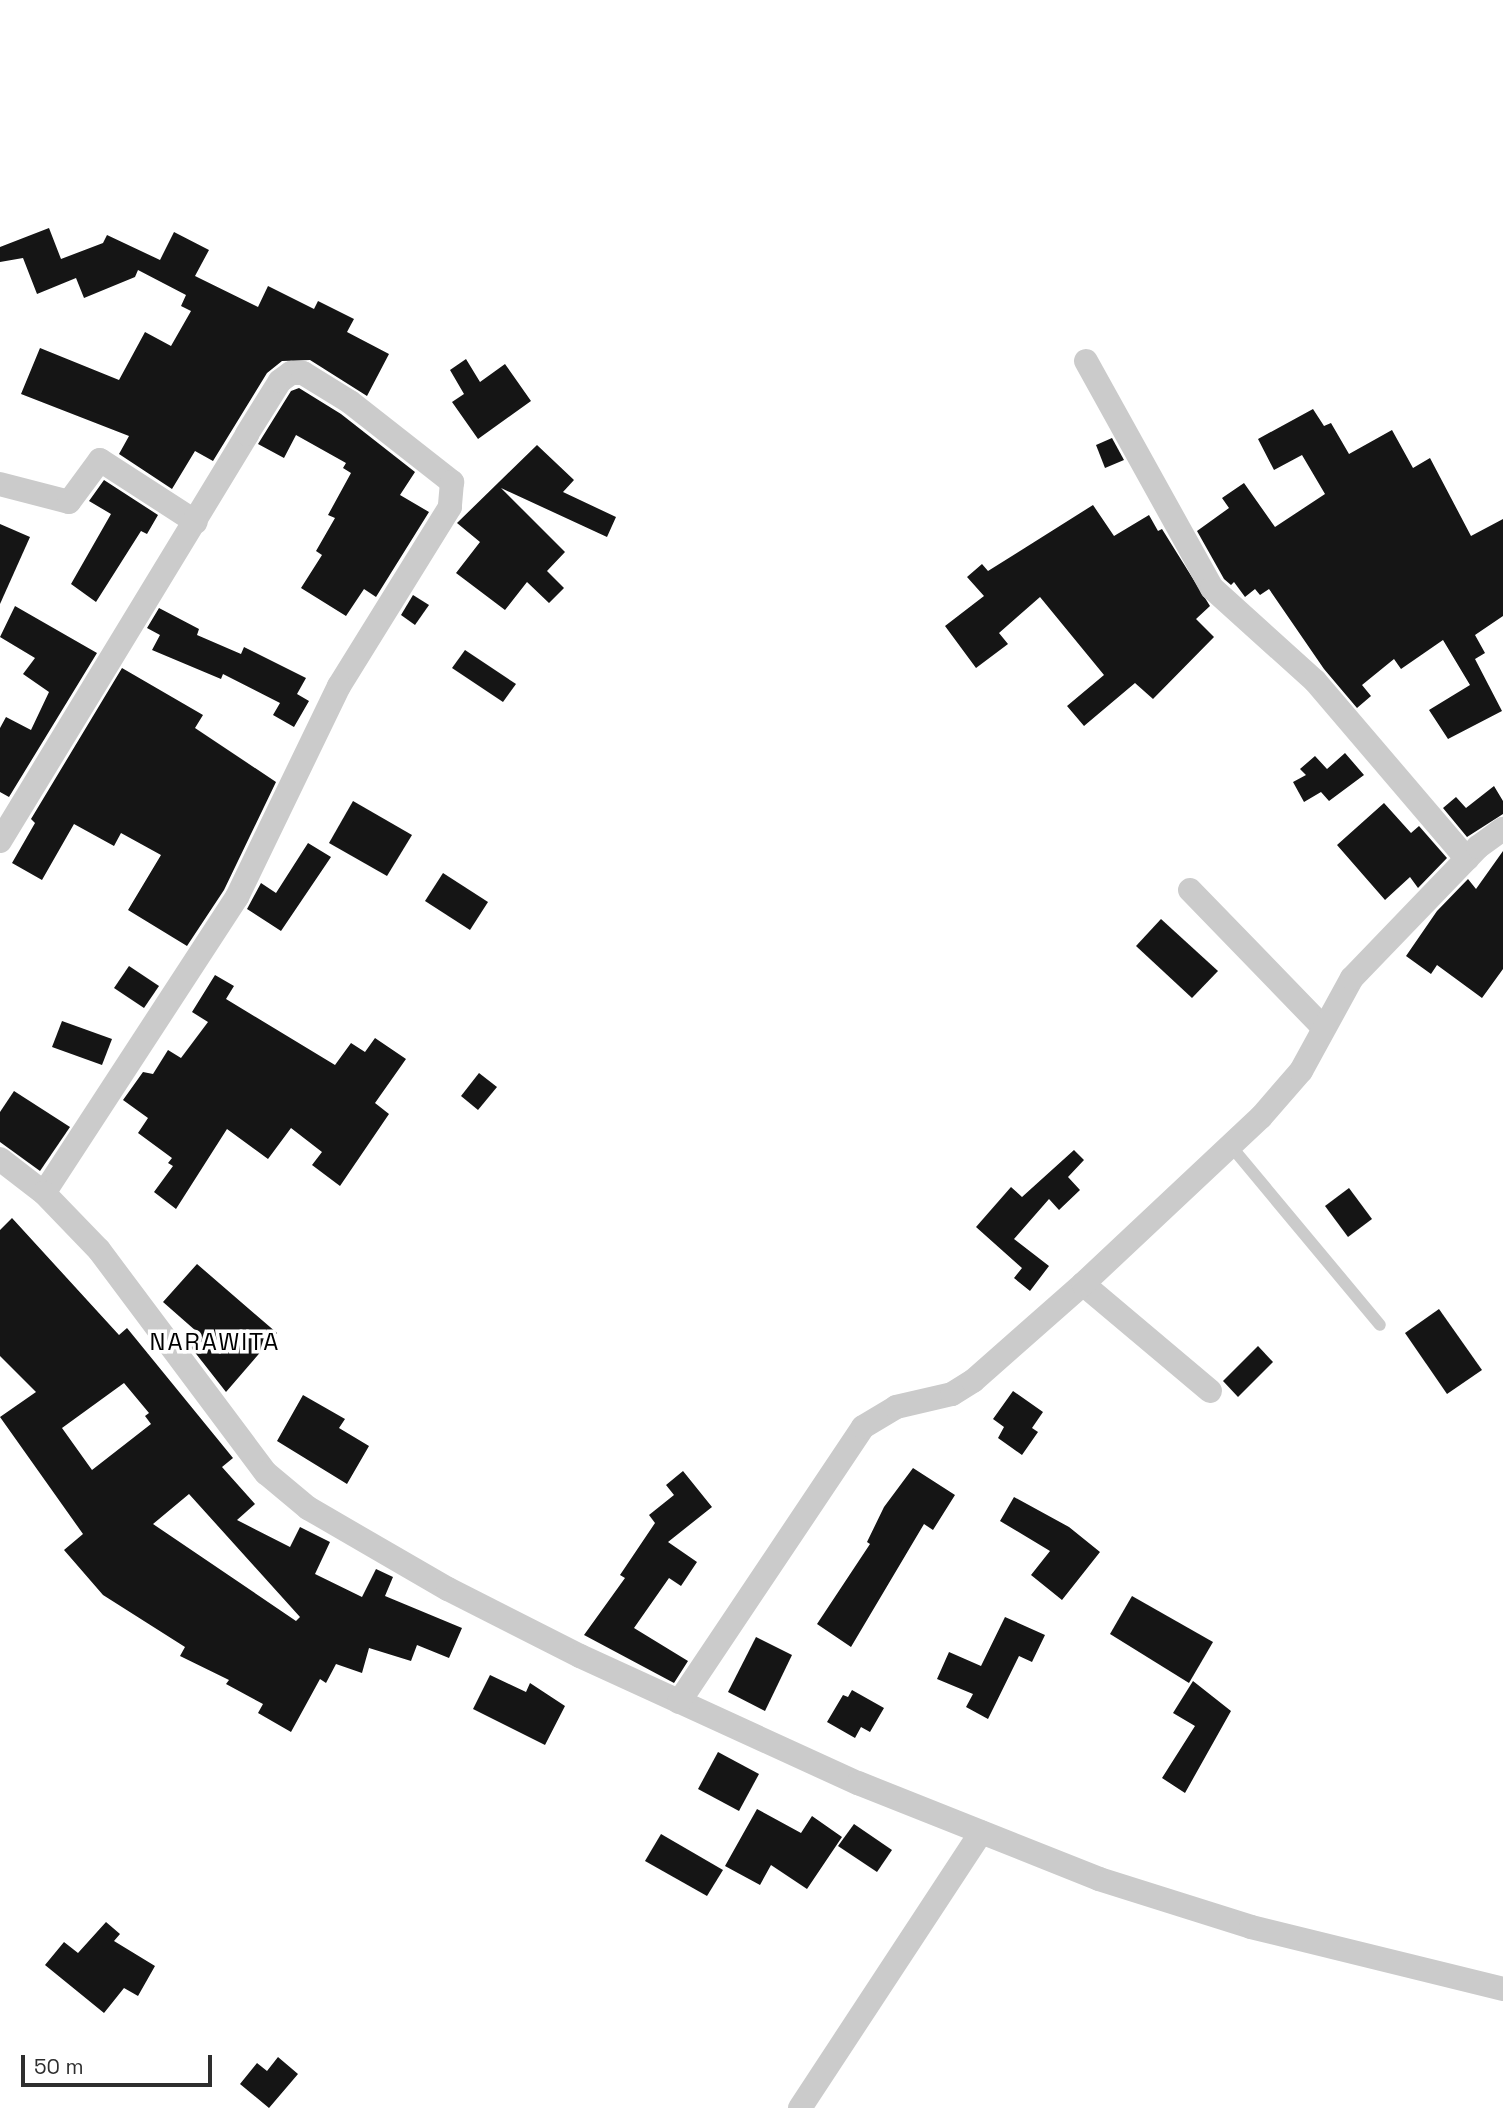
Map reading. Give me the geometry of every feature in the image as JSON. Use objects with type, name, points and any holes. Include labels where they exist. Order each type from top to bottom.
[{"type":"street","points":[[1086,361],[1212,588],[1315,681],[1467,859]]},
{"type":"street","points":[[0,841],[274,392],[291,373],[303,373],[385,426],[455,489],[450,507],[339,686],[237,897],[44,1193]]},
{"type":"street","points":[[0,484],[69,502],[100,460],[196,522]]},
{"type":"street","points":[[679,1702],[863,1427],[896,1407],[952,1394],[973,1381],[1083,1284],[1230,1145],[1301,1071],[1322,1026],[1352,978],[1467,859],[1503,829]]},
{"type":"street","points":[[1190,890],[1322,1026]]},
{"type":"street","points":[[0,1159],[44,1193],[117,1271],[248,1453],[308,1508],[448,1589],[679,1702],[858,1783],[981,1832],[1169,1903],[1503,1989]]},
{"type":"street","points":[[1083,1284],[1210,1391]]},
{"type":"street","points":[[800,2108],[981,1832]]},
{"type":"lane","points":[[1230,1145],[1380,1325]]},
{"type":"building","points":[[49,228],[61,259],[103,243],[107,235],[160,260],[174,232],[209,250],[195,276],[258,307],[268,286],[314,309],[318,301],[354,319],[347,332],[389,354],[367,396],[310,360],[282,361],[267,373],[213,461],[195,451],[172,489],[119,454],[129,436],[21,394],[40,348],[119,380],[145,332],[171,346],[191,311],[181,306],[186,295],[138,270],[135,277],[84,298],[76,278],[37,294],[23,258],[0,262],[0,247]]},
{"type":"building","points":[[466,359],[480,382],[505,364],[531,401],[478,439],[452,402],[464,394],[450,370]]},
{"type":"building","points":[[299,388],[341,414],[415,472],[400,495],[429,512],[376,597],[364,589],[346,616],[301,588],[322,555],[316,551],[335,518],[328,515],[351,473],[343,468],[346,463],[296,435],[284,458],[258,444],[291,391]]},
{"type":"building","points":[[1313,409],[1324,426],[1331,423],[1349,454],[1392,430],[1413,468],[1430,458],[1471,536],[1503,519],[1503,616],[1475,635],[1485,653],[1475,659],[1502,711],[1448,739],[1429,710],[1470,685],[1443,640],[1401,669],[1394,659],[1362,685],[1371,696],[1357,708],[1324,669],[1269,589],[1260,595],[1255,589],[1245,597],[1234,582],[1231,585],[1224,579],[1197,531],[1229,508],[1222,498],[1244,483],[1275,527],[1325,494],[1302,455],[1274,470],[1258,439]]},
{"type":"building","points":[[1112,438],[1124,460],[1105,468],[1096,445]]},
{"type":"building","points":[[537,445],[574,480],[563,492],[616,517],[607,537],[501,488],[565,552],[547,571],[564,588],[549,603],[527,582],[505,610],[456,573],[480,542],[457,523]]},
{"type":"building","points":[[104,480],[158,515],[147,534],[141,531],[96,602],[71,584],[111,514],[89,501]]},
{"type":"building","points":[[1093,505],[1114,536],[1149,515],[1158,531],[1162,529],[1210,606],[1196,619],[1214,637],[1153,699],[1135,683],[1084,726],[1067,706],[1104,675],[1040,597],[999,633],[1008,644],[976,668],[945,626],[984,596],[967,577],[982,564],[988,571]]},
{"type":"building","points":[[0,524],[30,537],[0,604]]},
{"type":"building","points":[[413,595],[429,605],[415,625],[401,615]]},
{"type":"building","points":[[15,606],[97,653],[9,797],[0,792],[0,728],[6,717],[31,730],[49,692],[23,674],[35,658],[0,637]]},
{"type":"building","points":[[159,608],[199,629],[197,635],[241,654],[244,647],[306,678],[297,694],[309,701],[294,727],[273,715],[280,703],[223,674],[221,679],[152,650],[160,635],[147,628]]},
{"type":"building","points":[[465,650],[516,684],[503,702],[452,668]]},
{"type":"building","points":[[122,668],[203,715],[195,728],[276,782],[224,890],[187,946],[128,910],[161,855],[121,833],[114,846],[74,824],[42,880],[12,863],[35,823],[31,819]]},
{"type":"building","points":[[1345,753],[1364,775],[1329,801],[1321,792],[1304,802],[1293,782],[1306,775],[1300,769],[1315,756],[1327,769]]},
{"type":"building","points":[[1494,786],[1503,801],[1503,814],[1467,837],[1443,808],[1456,797],[1466,808]]},
{"type":"building","points":[[353,801],[412,835],[387,876],[329,843]]},
{"type":"building","points":[[1384,803],[1411,833],[1419,826],[1447,858],[1418,888],[1410,877],[1385,900],[1337,845]]},
{"type":"building","points":[[308,843],[331,857],[281,931],[247,909],[261,883],[276,893]]},
{"type":"building","points":[[1503,851],[1503,969],[1482,998],[1437,965],[1431,974],[1406,956],[1437,911],[1468,879],[1476,889]]},
{"type":"building","points":[[443,873],[488,902],[470,930],[425,901]]},
{"type":"building","points":[[1161,919],[1218,971],[1192,998],[1136,946]]},
{"type":"building","points":[[129,966],[159,986],[144,1008],[114,988]]},
{"type":"building","points":[[215,975],[234,986],[226,999],[335,1065],[351,1043],[365,1052],[375,1038],[406,1059],[375,1103],[389,1114],[340,1186],[312,1165],[322,1152],[291,1128],[268,1159],[227,1129],[176,1209],[154,1192],[173,1166],[168,1163],[172,1158],[138,1133],[148,1118],[123,1100],[143,1072],[153,1074],[168,1050],[181,1058],[208,1022],[192,1012]]},
{"type":"building","points":[[62,1021],[112,1039],[102,1065],[52,1047]]},
{"type":"building","points":[[479,1073],[497,1087],[478,1110],[461,1096]]},
{"type":"building","points":[[14,1091],[70,1127],[40,1171],[0,1142],[0,1112]]},
{"type":"building","points":[[1074,1150],[1084,1160],[1068,1177],[1080,1190],[1059,1210],[1049,1199],[1014,1239],[1049,1266],[1030,1291],[1014,1278],[1022,1268],[976,1227],[1011,1187],[1022,1197]]},
{"type":"building","points":[[1349,1188],[1372,1219],[1348,1237],[1325,1206]]},
{"type":"building","points":[[12,1218],[119,1335],[127,1328],[233,1458],[222,1467],[255,1504],[237,1520],[290,1547],[300,1527],[330,1542],[315,1574],[362,1597],[376,1569],[393,1577],[385,1596],[462,1628],[449,1658],[417,1645],[411,1661],[369,1648],[362,1673],[336,1664],[326,1683],[320,1679],[291,1732],[258,1713],[263,1704],[226,1684],[229,1680],[180,1656],[185,1647],[103,1595],[64,1550],[83,1534],[0,1417],[36,1392],[0,1356],[0,1230]],"holes":[[[124,1383],[149,1413],[145,1416],[151,1424],[92,1470],[62,1428]],[[189,1494],[300,1617],[296,1621],[153,1524]]]},
{"type":"building","points":[[197,1264],[277,1333],[226,1392],[186,1341],[196,1331],[163,1302]]},
{"type":"building","points":[[1439,1309],[1482,1370],[1447,1394],[1405,1333]]},
{"type":"building","points":[[1258,1346],[1273,1362],[1238,1397],[1223,1381]]},
{"type":"building","points":[[1013,1391],[1043,1412],[1032,1428],[1038,1432],[1022,1455],[998,1438],[1004,1427],[993,1419]]},
{"type":"building","points":[[303,1395],[345,1419],[339,1428],[369,1446],[347,1484],[277,1441]]},
{"type":"building","points":[[913,1468],[955,1495],[933,1530],[924,1524],[851,1647],[817,1624],[870,1544],[867,1542],[884,1507]]},
{"type":"building","points":[[683,1471],[712,1507],[668,1542],[697,1562],[681,1586],[669,1578],[634,1628],[688,1661],[674,1683],[584,1635],[625,1578],[620,1575],[655,1523],[649,1515],[674,1495],[666,1485]]},
{"type":"building","points":[[1014,1497],[1069,1527],[1100,1552],[1062,1600],[1031,1575],[1050,1551],[1000,1521]]},
{"type":"building","points":[[1132,1596],[1213,1642],[1189,1683],[1110,1634]]},
{"type":"building","points":[[1005,1617],[1045,1635],[1032,1662],[1019,1656],[988,1719],[966,1707],[973,1694],[937,1679],[949,1652],[981,1666]]},
{"type":"building","points":[[756,1637],[792,1655],[765,1711],[728,1692]]},
{"type":"building","points":[[490,1675],[526,1692],[530,1683],[565,1706],[545,1745],[473,1709]]},
{"type":"building","points":[[1193,1681],[1231,1711],[1185,1793],[1162,1778],[1195,1726],[1173,1713]]},
{"type":"building","points":[[852,1690],[884,1708],[870,1732],[861,1727],[855,1738],[827,1722],[843,1695],[848,1697]]},
{"type":"building","points":[[718,1752],[759,1774],[739,1811],[698,1789]]},
{"type":"building","points":[[757,1809],[801,1833],[812,1816],[842,1837],[807,1889],[771,1865],[760,1885],[725,1866]]},
{"type":"building","points":[[854,1824],[892,1850],[877,1872],[838,1846]]},
{"type":"building","points":[[661,1834],[723,1870],[707,1896],[645,1861]]},
{"type":"building","points":[[106,1922],[120,1934],[114,1941],[155,1966],[138,1996],[124,1988],[104,2013],[45,1965],[64,1942],[78,1953]]},
{"type":"building","points":[[278,2057],[298,2074],[269,2108],[240,2084],[257,2063],[267,2071]]},
{"type":"district","name":"NARAWITA","points":[[215,1342]]}]
